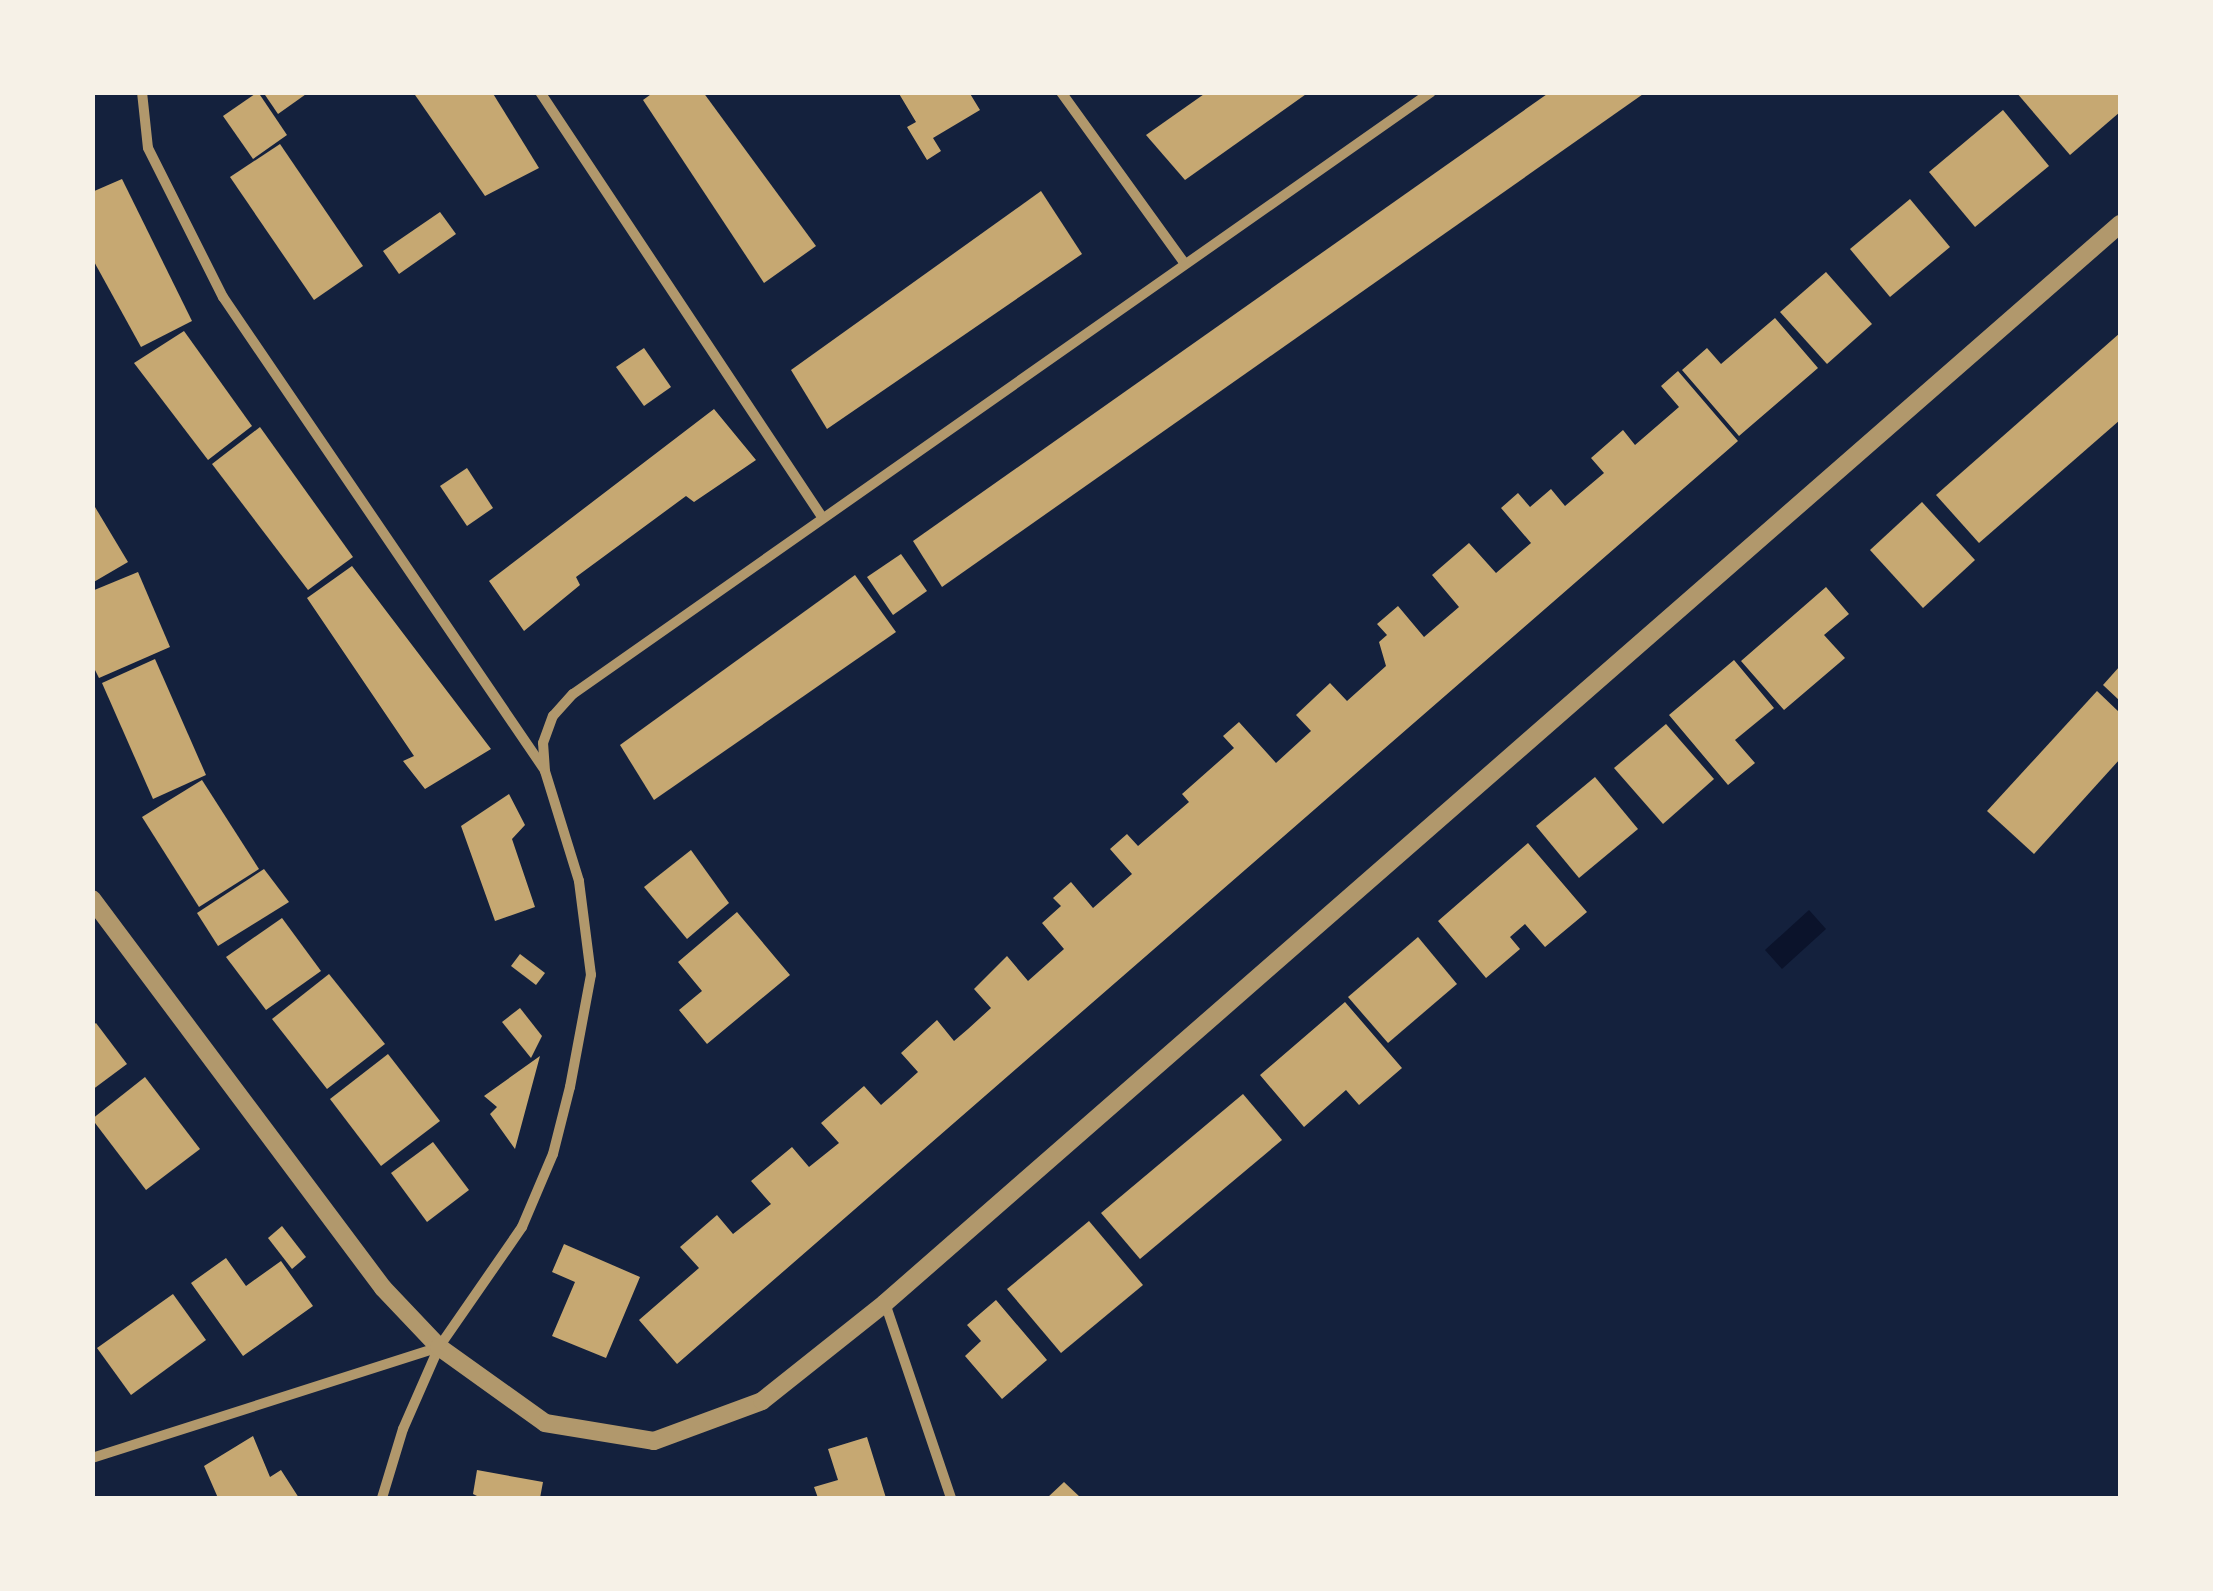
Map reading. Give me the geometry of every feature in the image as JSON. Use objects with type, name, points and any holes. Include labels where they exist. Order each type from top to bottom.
[{"type":"street","points":[[142,92],[148,148],[223,297],[544,770],[579,880],[590,974],[574,1068],[553,1154],[522,1227],[439,1347],[403,1429],[382,1498]]},
{"type":"street","points":[[540,92],[822,517]]},
{"type":"street","points":[[1061,92],[1185,264]]},
{"type":"street","points":[[544,770],[544,743],[552,716],[573,694],[1431,92]]},
{"type":"street","points":[[92,898],[383,1288],[439,1347],[545,1423],[654,1440],[762,1401],[885,1304],[2120,224]]},
{"type":"street","points":[[885,1304],[952,1498]]},
{"type":"street","points":[[92,1458],[439,1347]]},
{"type":"water","points":[[1809,910],[1826,929],[1782,969],[1765,950]]},
{"type":"building","points":[[258,92],[287,135],[253,159],[223,116]]},
{"type":"building","points":[[263,92],[309,92],[278,114]]},
{"type":"building","points":[[413,92],[492,92],[539,168],[485,196]]},
{"type":"building","points":[[654,92],[703,92],[816,246],[764,283],[643,100]]},
{"type":"building","points":[[898,92],[969,92],[980,110],[933,138],[941,151],[927,160],[907,127],[916,122]]},
{"type":"building","points":[[1207,92],[1309,92],[1185,180],[1146,135]]},
{"type":"building","points":[[1550,92],[1646,92],[942,587],[913,541]]},
{"type":"building","points":[[2016,92],[2120,92],[2120,112],[2070,155]]},
{"type":"building","points":[[2003,110],[2049,166],[1975,227],[1929,172]]},
{"type":"building","points":[[280,144],[363,266],[314,300],[230,177]]},
{"type":"building","points":[[122,179],[192,321],[141,347],[92,258],[92,192]]},
{"type":"building","points":[[1041,191],[1082,254],[827,429],[791,370]]},
{"type":"building","points":[[1910,199],[1950,247],[1890,297],[1850,249]]},
{"type":"building","points":[[440,212],[456,234],[399,274],[383,251]]},
{"type":"building","points":[[1826,272],[1872,324],[1827,364],[1780,312]]},
{"type":"building","points":[[1775,318],[1818,368],[1739,436],[1682,370],[1707,348],[1721,364]]},
{"type":"building","points":[[184,331],[252,426],[208,460],[134,363]]},
{"type":"building","points":[[2120,333],[2120,420],[1979,543],[1936,495]]},
{"type":"building","points":[[644,348],[671,387],[644,406],[616,367]]},
{"type":"building","points":[[1678,371],[1738,441],[677,1364],[639,1320],[699,1268],[680,1247],[717,1215],[733,1234],[771,1204],[751,1181],[792,1147],[809,1167],[839,1143],[821,1123],[864,1086],[881,1105],[897,1091],[918,1072],[901,1053],[937,1020],[954,1041],[968,1029],[991,1008],[974,989],[1007,956],[1028,981],[1064,949],[1042,923],[1061,906],[1053,898],[1071,882],[1093,908],[1132,874],[1110,849],[1127,834],[1138,846],[1189,802],[1182,794],[1234,748],[1223,736],[1239,722],[1276,763],[1311,731],[1296,715],[1330,683],[1347,701],[1386,666],[1379,642],[1387,635],[1377,624],[1398,606],[1424,637],[1459,607],[1432,575],[1469,543],[1496,573],[1531,543],[1501,508],[1518,493],[1530,507],[1551,489],[1565,506],[1604,473],[1591,458],[1623,430],[1635,445],[1679,407],[1661,386]]},
{"type":"building","points":[[714,409],[756,460],[694,502],[686,496],[576,577],[580,585],[524,631],[489,581]]},
{"type":"building","points":[[260,427],[353,557],[308,590],[212,464]]},
{"type":"building","points":[[467,468],[493,508],[467,526],[440,486]]},
{"type":"building","points":[[92,502],[128,562],[92,583]]},
{"type":"building","points":[[1922,502],[1975,560],[1923,608],[1870,550]]},
{"type":"building","points":[[901,554],[927,591],[893,615],[867,577]]},
{"type":"building","points":[[352,566],[491,749],[425,789],[403,761],[414,756],[307,598]]},
{"type":"building","points":[[138,572],[170,647],[99,678],[92,664],[92,591]]},
{"type":"building","points":[[855,575],[896,632],[654,800],[620,745]]},
{"type":"building","points":[[1826,587],[1849,614],[1824,635],[1845,658],[1784,710],[1741,661]]},
{"type":"building","points":[[155,659],[206,775],[153,799],[102,683]]},
{"type":"building","points":[[1734,660],[1774,708],[1735,740],[1755,763],[1728,785],[1669,715]]},
{"type":"building","points":[[2120,666],[2120,701],[2103,685]]},
{"type":"building","points":[[2097,691],[2120,713],[2120,759],[2034,854],[1987,811]]},
{"type":"building","points":[[1666,724],[1714,779],[1663,824],[1614,768]]},
{"type":"building","points":[[1595,777],[1638,829],[1579,878],[1536,826]]},
{"type":"building","points":[[202,780],[259,869],[199,907],[142,817]]},
{"type":"building","points":[[509,794],[525,825],[512,839],[535,907],[495,921],[461,826]]},
{"type":"building","points":[[1528,843],[1587,912],[1545,947],[1525,924],[1510,937],[1520,949],[1486,978],[1438,921]]},
{"type":"building","points":[[691,850],[729,903],[687,939],[644,887]]},
{"type":"building","points":[[264,869],[289,902],[218,946],[197,913]]},
{"type":"building","points":[[737,912],[790,975],[707,1044],[679,1010],[702,991],[678,962]]},
{"type":"building","points":[[282,918],[321,971],[266,1010],[226,957]]},
{"type":"building","points":[[1418,937],[1457,984],[1388,1043],[1348,997]]},
{"type":"building","points":[[520,954],[545,973],[536,985],[511,966]]},
{"type":"building","points":[[329,974],[385,1044],[327,1089],[272,1019]]},
{"type":"building","points":[[1345,1002],[1402,1068],[1359,1105],[1346,1090],[1304,1127],[1260,1075]]},
{"type":"building","points":[[520,1008],[542,1036],[531,1058],[502,1022]]},
{"type":"building","points":[[96,1023],[127,1064],[92,1090],[92,1026]]},
{"type":"building","points":[[388,1054],[440,1121],[381,1166],[330,1099]]},
{"type":"building","points":[[540,1056],[515,1149],[490,1114],[497,1107],[484,1096]]},
{"type":"building","points":[[145,1077],[200,1149],[146,1190],[92,1119]]},
{"type":"building","points":[[1243,1094],[1282,1140],[1140,1259],[1101,1213]]},
{"type":"building","points":[[433,1142],[469,1190],[427,1222],[391,1173]]},
{"type":"building","points":[[1089,1221],[1143,1285],[1061,1353],[1007,1289]]},
{"type":"building","points":[[282,1226],[306,1257],[292,1269],[268,1238]]},
{"type":"building","points":[[564,1244],[640,1277],[606,1358],[552,1336],[575,1282],[552,1272]]},
{"type":"building","points":[[226,1258],[246,1286],[281,1261],[313,1306],[243,1356],[191,1283]]},
{"type":"building","points":[[173,1294],[206,1340],[131,1395],[97,1348]]},
{"type":"building","points":[[996,1300],[1047,1360],[1002,1399],[965,1356],[981,1341],[967,1325]]},
{"type":"building","points":[[253,1436],[270,1477],[281,1470],[299,1498],[218,1498],[204,1466]]},
{"type":"building","points":[[867,1437],[886,1498],[818,1498],[814,1487],[838,1480],[828,1449]]},
{"type":"building","points":[[477,1470],[543,1482],[540,1498],[481,1498],[473,1494]]},
{"type":"building","points":[[1064,1482],[1081,1498],[1047,1498]]}]
